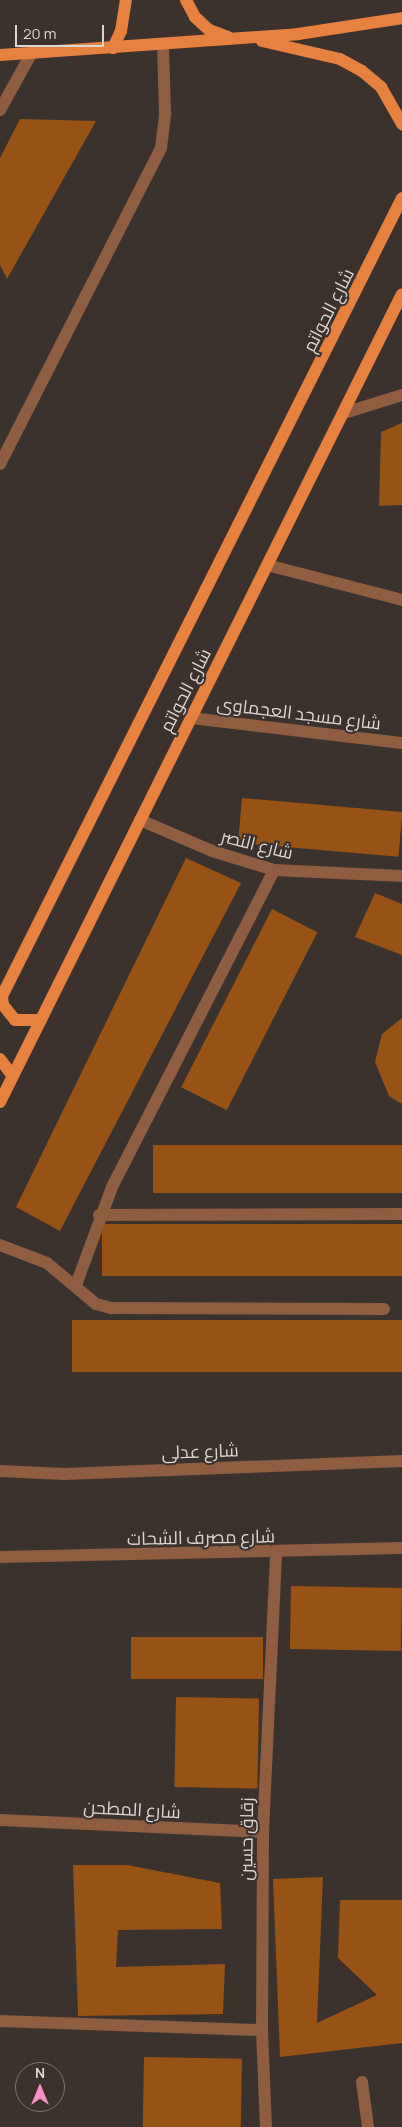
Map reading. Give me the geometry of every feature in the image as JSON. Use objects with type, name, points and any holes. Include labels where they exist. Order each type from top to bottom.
[{"type":"main road","points":[[113,48],[121,31],[126,0]]},
{"type":"main road","points":[[186,0],[195,17],[209,30],[226,37],[245,38],[317,52],[348,63],[381,87],[402,124]]},
{"type":"main road","points":[[0,55],[163,45],[308,33],[402,18]]},
{"type":"main road","name":"شارع الحواتم","points":[[1,998],[402,198]]},
{"type":"main road","name":"شارع الحواتم","points":[[0,1102],[402,294]]},
{"type":"main road","points":[[1,998],[15,1020],[41,1020]]},
{"type":"main road","points":[[0,1059],[12,1076]]},
{"type":"street","points":[[0,464],[161,148],[165,113],[163,45]]},
{"type":"street","points":[[0,110],[31,54]]},
{"type":"street","points":[[344,413],[402,395]]},
{"type":"street","points":[[267,565],[402,600]]},
{"type":"street","name":"شارع مسجد العجماوى","points":[[191,718],[402,743]]},
{"type":"street","name":"شارع النصر","points":[[140,820],[212,851],[274,870],[402,876]]},
{"type":"street","points":[[76,1285],[99,1215],[274,870]]},
{"type":"street","points":[[99,1215],[402,1214]]},
{"type":"street","points":[[0,1244],[47,1263],[76,1285],[96,1304],[111,1308],[384,1309]]},
{"type":"street","name":"شارع عدلى","points":[[0,1471],[64,1474],[402,1461]]},
{"type":"street","name":"شارع مصرف الشحات","points":[[0,1557],[276,1553],[402,1548]]},
{"type":"street","name":"زقاق حسين","points":[[266,2127],[262,2030],[263,1832],[276,1553]]},
{"type":"street","name":"شارع المطحن","points":[[0,1820],[263,1832]]},
{"type":"street","points":[[0,2021],[262,2030]]},
{"type":"street","points":[[362,2082],[368,2127]]},
{"type":"building","points":[[20,119],[96,121],[7,279],[0,265],[0,158]]},
{"type":"building","points":[[402,423],[402,505],[379,506],[381,432]]},
{"type":"building","points":[[242,798],[402,812],[398,857],[238,843]]},
{"type":"building","points":[[186,858],[241,883],[60,1231],[16,1207]]},
{"type":"building","points":[[375,893],[402,904],[402,955],[355,937]]},
{"type":"building","points":[[272,909],[317,932],[227,1110],[181,1087]]},
{"type":"building","points":[[402,1018],[402,1104],[389,1096],[375,1062],[382,1034]]},
{"type":"building","points":[[153,1145],[402,1145],[402,1193],[153,1193]]},
{"type":"building","points":[[102,1224],[402,1224],[402,1276],[102,1276]]},
{"type":"building","points":[[72,1320],[402,1320],[402,1372],[72,1372]]},
{"type":"building","points":[[291,1586],[402,1588],[401,1651],[290,1649]]},
{"type":"building","points":[[131,1637],[263,1637],[263,1679],[131,1679]]},
{"type":"building","points":[[176,1697],[259,1698],[257,1788],[174,1787]]},
{"type":"building","points":[[73,1865],[127,1865],[220,1883],[222,1929],[118,1930],[116,1967],[225,1964],[223,2014],[78,2016]]},
{"type":"building","points":[[323,1877],[317,2023],[377,1995],[338,1958],[340,1900],[402,1900],[402,2043],[280,2057],[273,1879]]},
{"type":"building","points":[[144,2057],[242,2059],[241,2127],[143,2127]]}]
